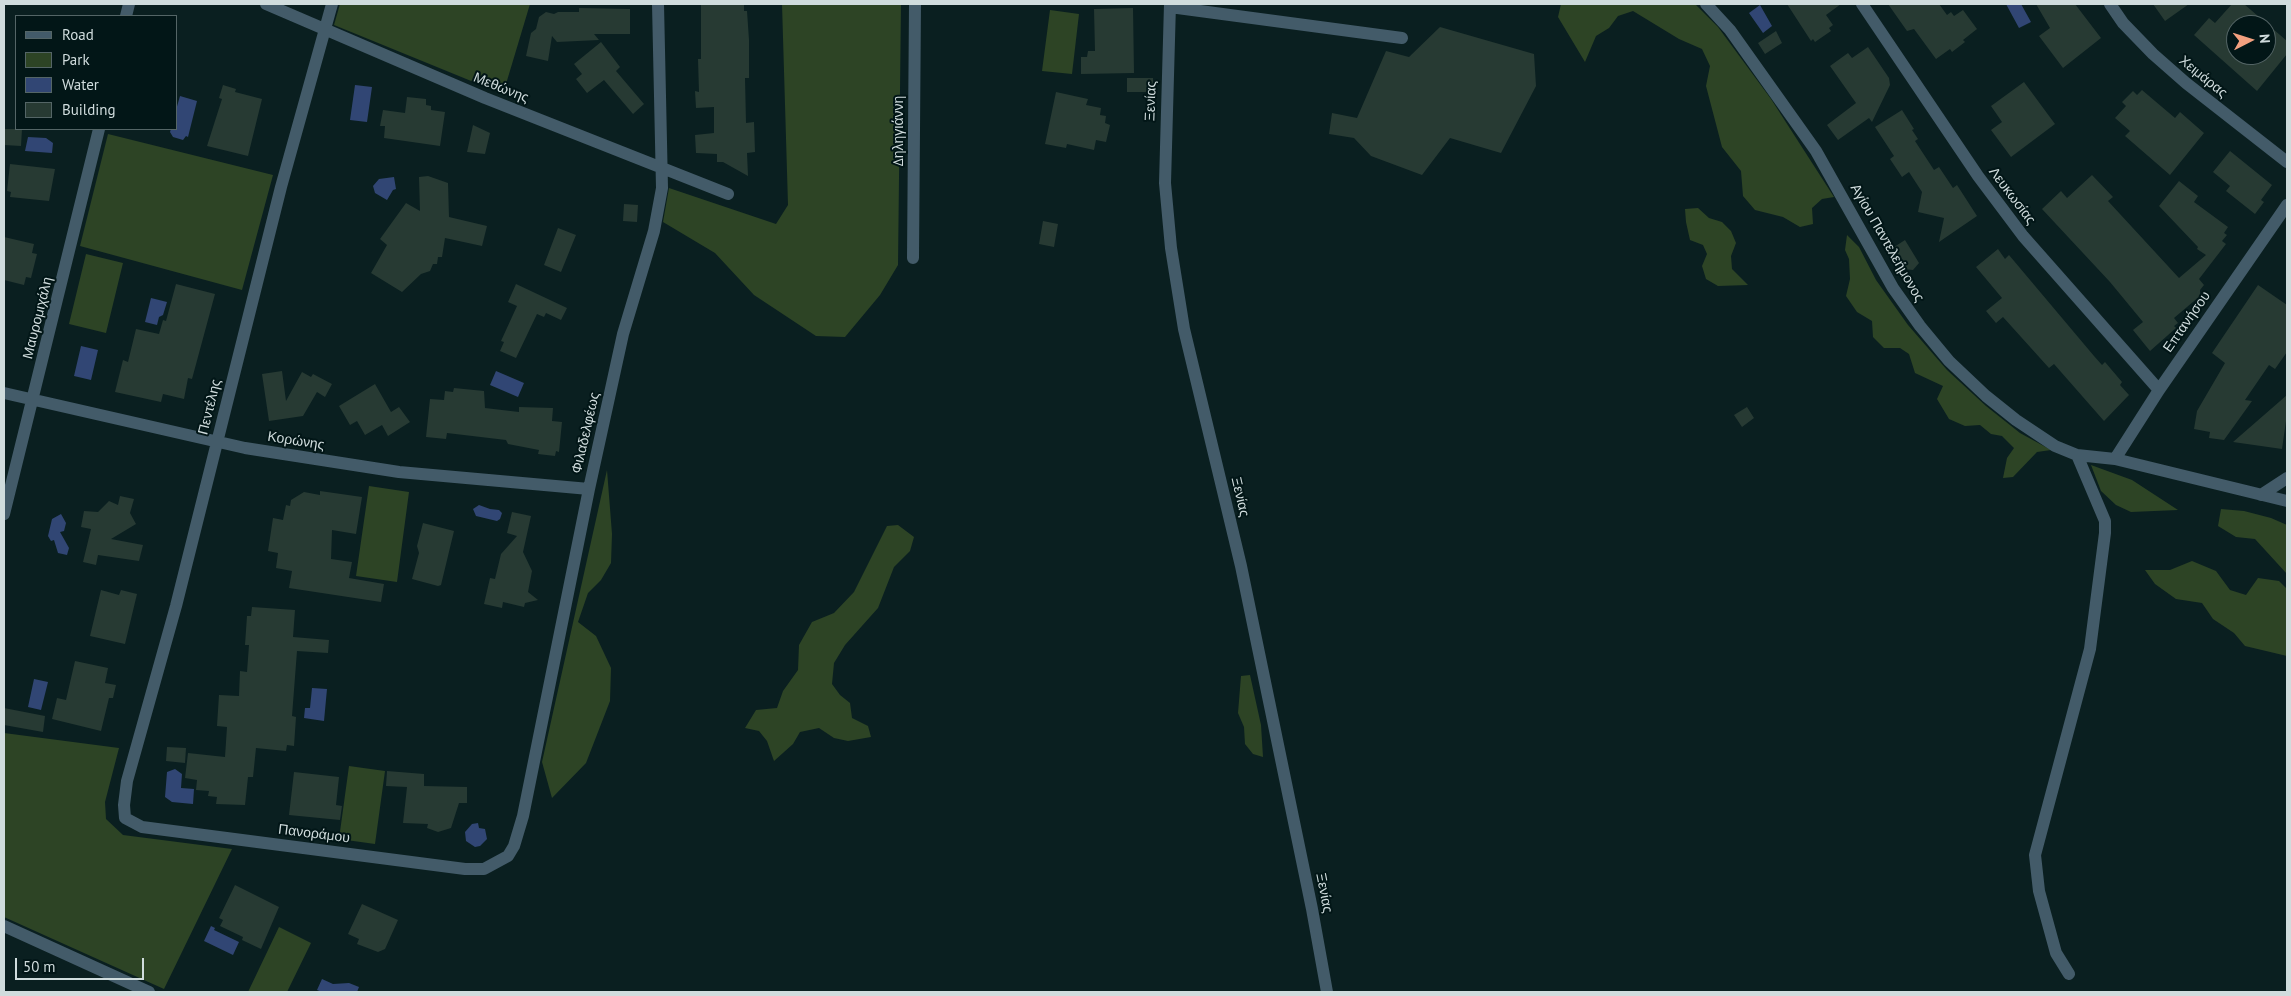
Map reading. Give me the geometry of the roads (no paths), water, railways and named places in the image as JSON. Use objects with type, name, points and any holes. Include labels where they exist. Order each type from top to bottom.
[{"type":"street","name":"Μεθώνης","points":[[266,4],[485,98],[728,194]]},
{"type":"street","name":"Πεντέλης","points":[[125,818],[127,781],[176,606],[216,443],[332,4]]},
{"type":"street","name":"Φιλαδελφέως","points":[[500,862],[508,856],[514,846],[523,816],[589,489],[623,334],[654,231],[662,188],[658,4]]},
{"type":"street","name":"Δηληγιάννη","points":[[913,258],[915,4]]},
{"type":"street","name":"Αγίου Παντελεήμονος","points":[[1706,4],[1730,30],[1816,151],[1892,288],[1949,361],[1986,396],[2016,420],[2055,446],[2077,455],[2115,459],[2287,501]]},
{"type":"street","name":"Λευκωσίας","points":[[1862,4],[1978,176],[2023,236],[2159,390]]},
{"type":"street","name":"Χειμάρας","points":[[2110,4],[2123,23],[2152,54],[2186,84],[2287,162]]},
{"type":"street","points":[[1170,6],[1402,38]]},
{"type":"street","name":"Ξενίας","points":[[1170,6],[1165,183],[1171,248],[1184,329],[1241,566],[1312,909],[1327,992]]},
{"type":"street","name":"Μαυρομιχάλη","points":[[4,514],[99,130]]},
{"type":"street","name":"Επτανήσου","points":[[2115,459],[2159,390],[2287,205]]},
{"type":"street","name":"Κορώνης","points":[[4,393],[216,443],[400,472],[589,489]]},
{"type":"street","points":[[2069,974],[2056,953],[2038,891],[2035,855],[2090,649],[2105,533],[2105,521],[2077,455]]},
{"type":"street","points":[[2260,495],[2287,478]]},
{"type":"street","name":"Πανοράμου","points":[[125,818],[142,827],[465,869],[484,869],[500,862]]},
{"type":"street","points":[[4,926],[149,992]]},
{"type":"water","points":[[2006,4],[2021,4],[2031,22],[2019,28]]},
{"type":"water","points":[[1760,5],[1772,26],[1763,33],[1749,13]]},
{"type":"water","points":[[355,85],[372,87],[367,122],[350,120]]},
{"type":"water","points":[[180,96],[197,101],[188,137],[186,136],[183,140],[173,137],[170,132],[171,130],[178,130],[178,103]]},
{"type":"water","points":[[28,137],[46,138],[53,143],[52,153],[25,151]]},
{"type":"water","points":[[394,177],[396,189],[393,190],[387,200],[375,193],[373,186],[379,179]]},
{"type":"water","points":[[151,298],[167,302],[163,315],[159,317],[157,325],[145,322]]},
{"type":"water","points":[[81,346],[98,350],[91,380],[74,376]]},
{"type":"water","points":[[496,371],[524,383],[518,397],[490,385]]},
{"type":"water","points":[[479,505],[499,510],[502,513],[500,519],[497,521],[476,516],[473,509]]},
{"type":"water","points":[[61,514],[66,523],[64,531],[60,532],[69,548],[67,555],[58,553],[54,540],[51,541],[48,536],[52,519]]},
{"type":"water","points":[[34,679],[48,682],[41,710],[28,707]]},
{"type":"water","points":[[312,688],[327,689],[324,721],[304,718],[305,708],[310,708]]},
{"type":"water","points":[[175,769],[182,774],[181,788],[194,789],[193,804],[172,802],[165,797],[167,772]]},
{"type":"water","points":[[478,823],[479,828],[485,829],[487,839],[480,846],[475,847],[466,841],[465,832],[472,824]]},
{"type":"water","points":[[211,926],[215,928],[214,930],[239,942],[233,955],[204,941]]},
{"type":"water","points":[[322,979],[333,984],[349,983],[359,987],[357,992],[322,992],[317,990]]}]
